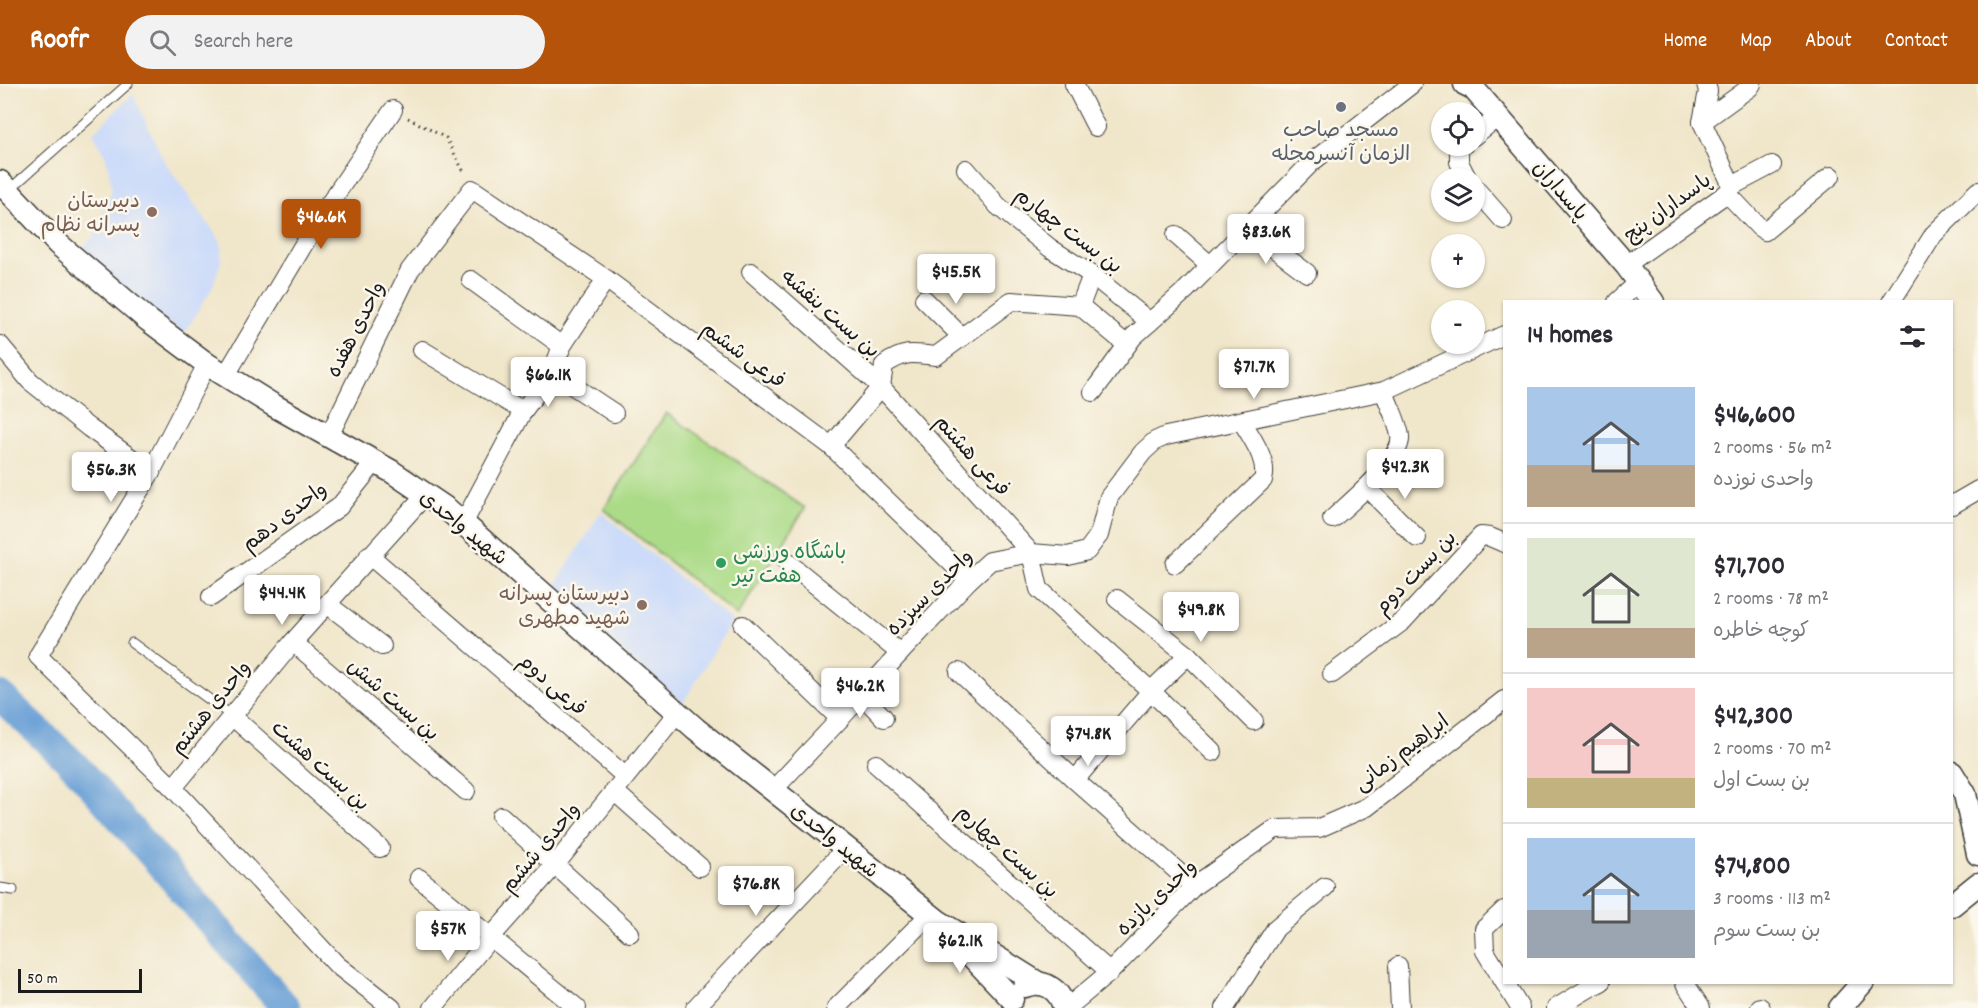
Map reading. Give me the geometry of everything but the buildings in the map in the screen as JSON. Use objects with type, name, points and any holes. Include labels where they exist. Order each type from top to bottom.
[{"type":"street","points":[[1074,84],[1096,127]]},
{"type":"street","points":[[1093,392],[1133,337],[1186,290],[1312,162],[1412,84]]},
{"type":"street","points":[[1702,122],[1708,91],[1706,84]]},
{"type":"street","points":[[1702,122],[1752,84]]},
{"type":"street","name":"پاسداران","points":[[1472,85],[1652,300]]},
{"type":"street","points":[[392,1008],[337,965],[173,788],[38,656],[216,370],[393,110]]},
{"type":"street","points":[[1485,127],[1498,117]]},
{"type":"street","name":"پاسداران پنج","points":[[1618,300],[1632,274],[1729,190],[1702,122]]},
{"type":"street","points":[[1772,165],[1729,190],[1759,227],[1765,231],[1831,176]]},
{"type":"street","name":"بن بست چهارم","points":[[966,169],[998,206],[1050,248],[1092,274],[1150,322]]},
{"type":"street","name":"شهید واحدی","points":[[4,187],[58,243],[148,320],[216,370],[375,462],[464,522],[677,713],[934,918]]},
{"type":"street","name":"فرعی ششم","points":[[472,189],[606,279],[831,446],[969,580]]},
{"type":"street","name":"واحدی هفده","points":[[329,436],[410,270],[472,189]]},
{"type":"street","points":[[1892,300],[1934,234],[1978,191]]},
{"type":"street","points":[[1485,199],[1503,219]]},
{"type":"street","points":[[1247,228],[1306,273]]},
{"type":"street","points":[[1176,235],[1210,265]]},
{"type":"street","name":"بن بست بنفشه","points":[[751,272],[881,387]]},
{"type":"street","points":[[1080,306],[1092,274]]},
{"type":"street","points":[[464,522],[523,411],[552,372],[562,346],[606,279]]},
{"type":"street","points":[[471,280],[562,346]]},
{"type":"street","points":[[924,299],[962,337]]},
{"type":"street","points":[[831,446],[881,387],[884,365],[897,356],[912,353],[936,357],[1011,301],[1080,306],[1127,345]]},
{"type":"street","points":[[1175,564],[1263,480],[1266,471],[1264,463],[1242,421],[1384,392],[1503,335]]},
{"type":"street","points":[[0,345],[30,381],[89,428],[151,472]]},
{"type":"street","points":[[422,350],[523,411]]},
{"type":"street","points":[[552,372],[614,413]]},
{"type":"street","name":"فرعی هشتم","points":[[881,387],[1031,553]]},
{"type":"street","points":[[1332,519],[1367,488],[1398,450],[1401,438],[1384,392]]},
{"type":"street","name":"واحدی سیزده","points":[[773,790],[900,652],[990,561],[1031,553],[1068,556],[1087,551],[1099,535],[1109,497],[1143,452],[1155,441],[1166,436],[1242,421]]},
{"type":"street","name":"واحدی دهم","points":[[211,597],[339,507],[375,462]]},
{"type":"street","points":[[1367,488],[1417,538]]},
{"type":"street","points":[[1953,504],[1978,490]]},
{"type":"street","name":"واحدی هشتم","points":[[173,788],[293,642],[425,495]]},
{"type":"street","name":"بن بست دوم","points":[[1332,674],[1403,621],[1481,536],[1503,543]]},
{"type":"street","points":[[1031,553],[1039,589],[1213,752]]},
{"type":"street","name":"فرعی دوم","points":[[369,555],[625,776]]},
{"type":"street","points":[[787,562],[900,652]]},
{"type":"street","points":[[1118,599],[1188,655],[1254,721]]},
{"type":"street","points":[[327,604],[381,646]]},
{"type":"street","points":[[743,625],[840,719]]},
{"type":"street","name":"بن بست شش","points":[[293,642],[466,791]]},
{"type":"street","points":[[1076,780],[1151,692],[1188,655]]},
{"type":"street","points":[[959,672],[1194,886]]},
{"type":"street","points":[[862,695],[884,718]]},
{"type":"street","name":"ابراهیم زمانی","points":[[1319,828],[1367,807],[1503,701]]},
{"type":"street","name":"واحدی ششم","points":[[433,1008],[490,938],[555,866],[677,713]]},
{"type":"street","name":"بن بست هشت","points":[[232,716],[380,848]]},
{"type":"street","name":"بن بست چهارم","points":[[876,764],[1110,972]]},
{"type":"street","points":[[1954,784],[1965,794],[1978,854]]},
{"type":"street","points":[[615,792],[700,867]]},
{"type":"street","points":[[501,816],[630,933]]},
{"type":"street","name":"واحدی یازده","points":[[1065,1008],[1110,972],[1194,886],[1275,830],[1319,828]]},
{"type":"street","points":[[695,1008],[846,848]]},
{"type":"street","points":[[419,878],[577,1008]]},
{"type":"street","points":[[1953,903],[1978,884]]},
{"type":"street","points":[[1225,1008],[1276,928],[1325,887]]},
{"type":"street","points":[[1503,911],[1484,929],[1485,951],[1503,980]]},
{"type":"street","points":[[934,918],[1010,1005],[1023,987],[1038,983]]},
{"type":"street","points":[[934,918],[1038,983],[1053,989],[1059,995],[1065,1008]]},
{"type":"street","points":[[836,1008],[934,918]]},
{"type":"street","points":[[1398,966],[1400,1008]]},
{"type":"street","points":[[1505,984],[1520,1008]]},
{"type":"street","points":[[1556,1008],[1597,984]]},
{"type":"street","points":[[1685,984],[1701,1008]]},
{"type":"street","points":[[1840,1008],[1861,984]]},
{"type":"lane","points":[[4,187],[128,84]]},
{"type":"lane","points":[[132,643],[232,716]]},
{"type":"lane","points":[[0,888],[14,890]]},
{"type":"path","points":[[393,110],[446,138],[472,189]]},
{"type":"path","points":[[1953,349],[1957,351]]},
{"type":"shaded area","name":"دبیرستان پسرانه نظام","points":[[133,94],[164,161],[221,242],[221,262],[212,288],[184,334],[72,258],[95,235],[112,190],[106,157],[93,133]]},
{"type":"shaded area","name":"دبیرستان پسرانه شهید مطهری","points":[[601,512],[732,621],[683,703],[552,590]]},
{"type":"green space","name":"باشگاه ورزشی هفت تیر","points":[[666,413],[805,508],[737,616],[604,509]]},
{"type":"waterway","points":[[0,696],[75,766],[286,1008]]},
{"type":"place","name":"مسجد صاحب الزمان آنسرمحله","points":[[1341,107]]},
{"type":"place","name":"دبیرستان پسرانه نظام","points":[[152,212]]},
{"type":"place","name":"باشگاه ورزشی هفت تیر","points":[[721,563]]},
{"type":"place","name":"دبیرستان پسرانه شهید مطهری","points":[[642,605]]}]
